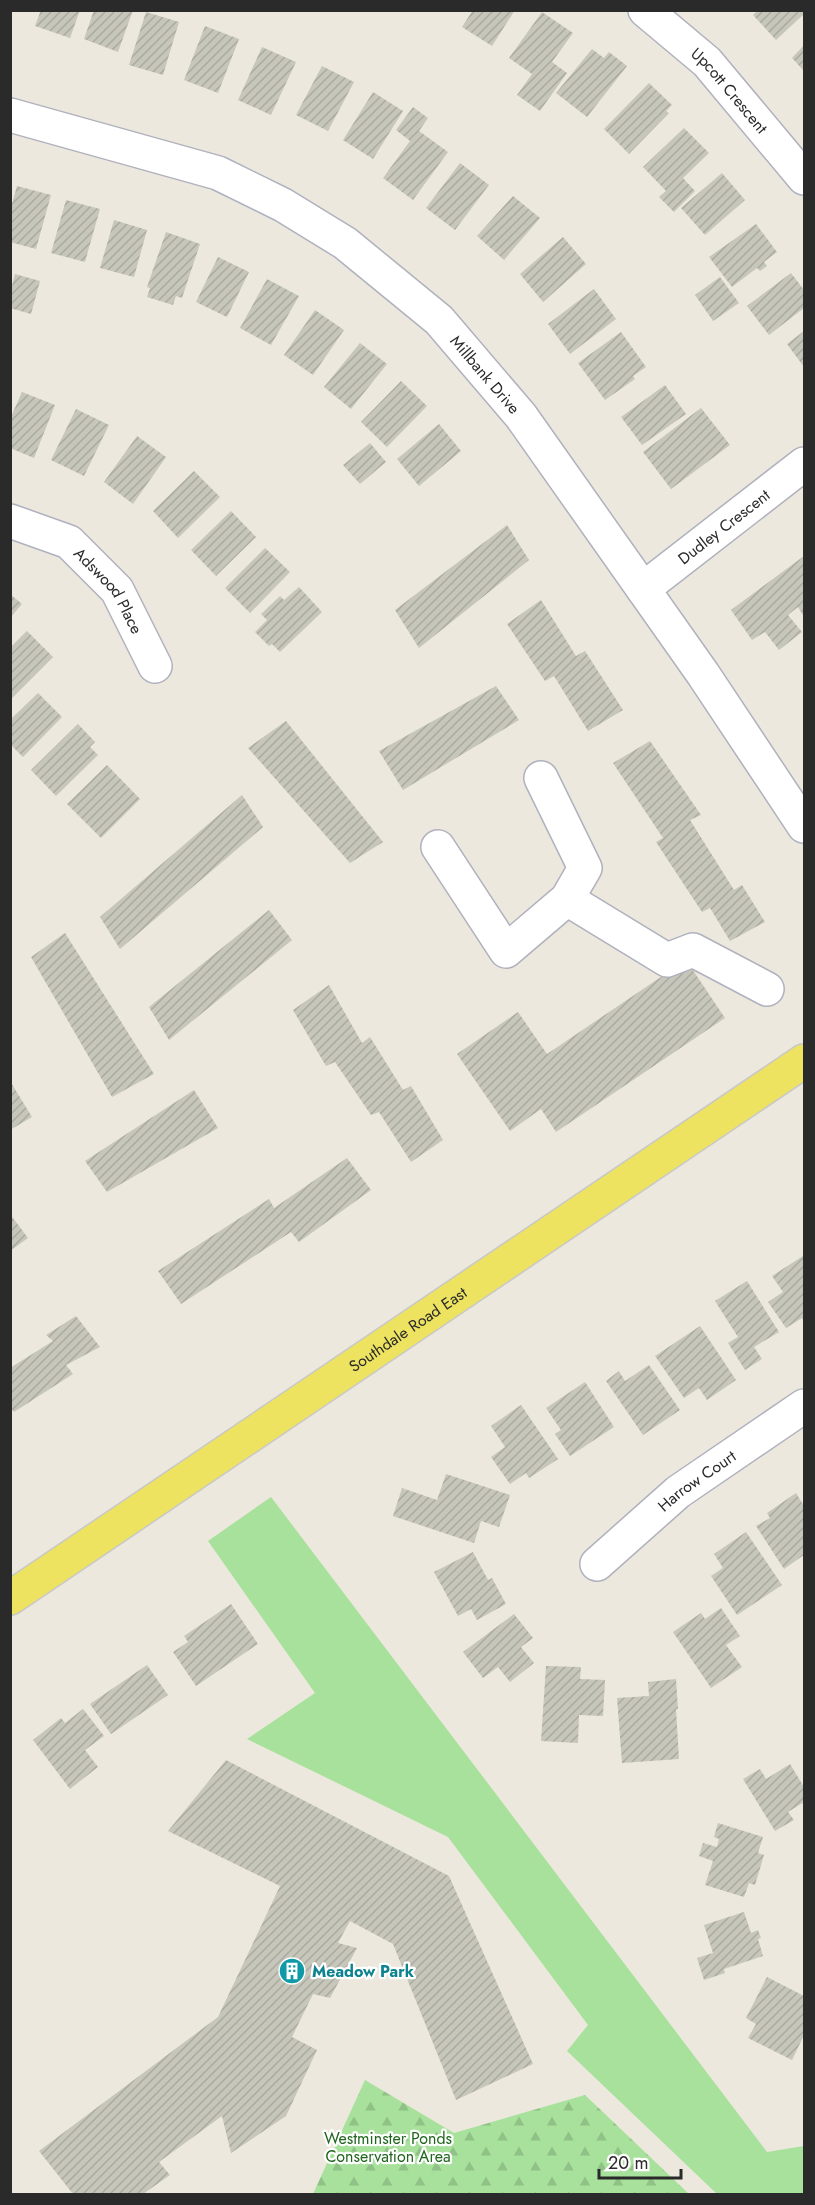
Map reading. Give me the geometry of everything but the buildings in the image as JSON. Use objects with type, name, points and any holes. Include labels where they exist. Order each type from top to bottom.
[{"type":"main road","name":"Southdale Road East","points":[[10,1598],[804,1061]]},
{"type":"street","name":"Upcott Crescent","points":[[645,10],[707,62],[804,178]]},
{"type":"street","name":"Millbank Drive","points":[[10,115],[218,173],[283,205],[345,243],[439,320],[522,416],[804,826]]},
{"type":"street","name":"Dudley Crescent","points":[[643,589],[804,464]]},
{"type":"street","name":"Adswood Place","points":[[10,521],[69,542],[117,590],[155,666]]},
{"type":"street","points":[[438,847],[506,951],[567,899],[585,868],[542,778]]},
{"type":"street","points":[[567,899],[667,960],[693,950],[767,989]]},
{"type":"street","name":"Harrow Court","points":[[597,1564],[678,1491],[804,1406]]},
{"type":"green space","points":[[271,1497],[767,2152],[804,2146],[804,2194],[717,2194],[567,2051],[588,2025],[448,1837],[247,1739],[315,1693],[208,1541]]},
{"type":"green space","name":"Westminster Ponds Conservation Area","points":[[365,2080],[454,2133],[585,2095],[689,2194],[313,2194]]},
{"type":"place","name":"Meadow Park","points":[[292,1971]]}]
